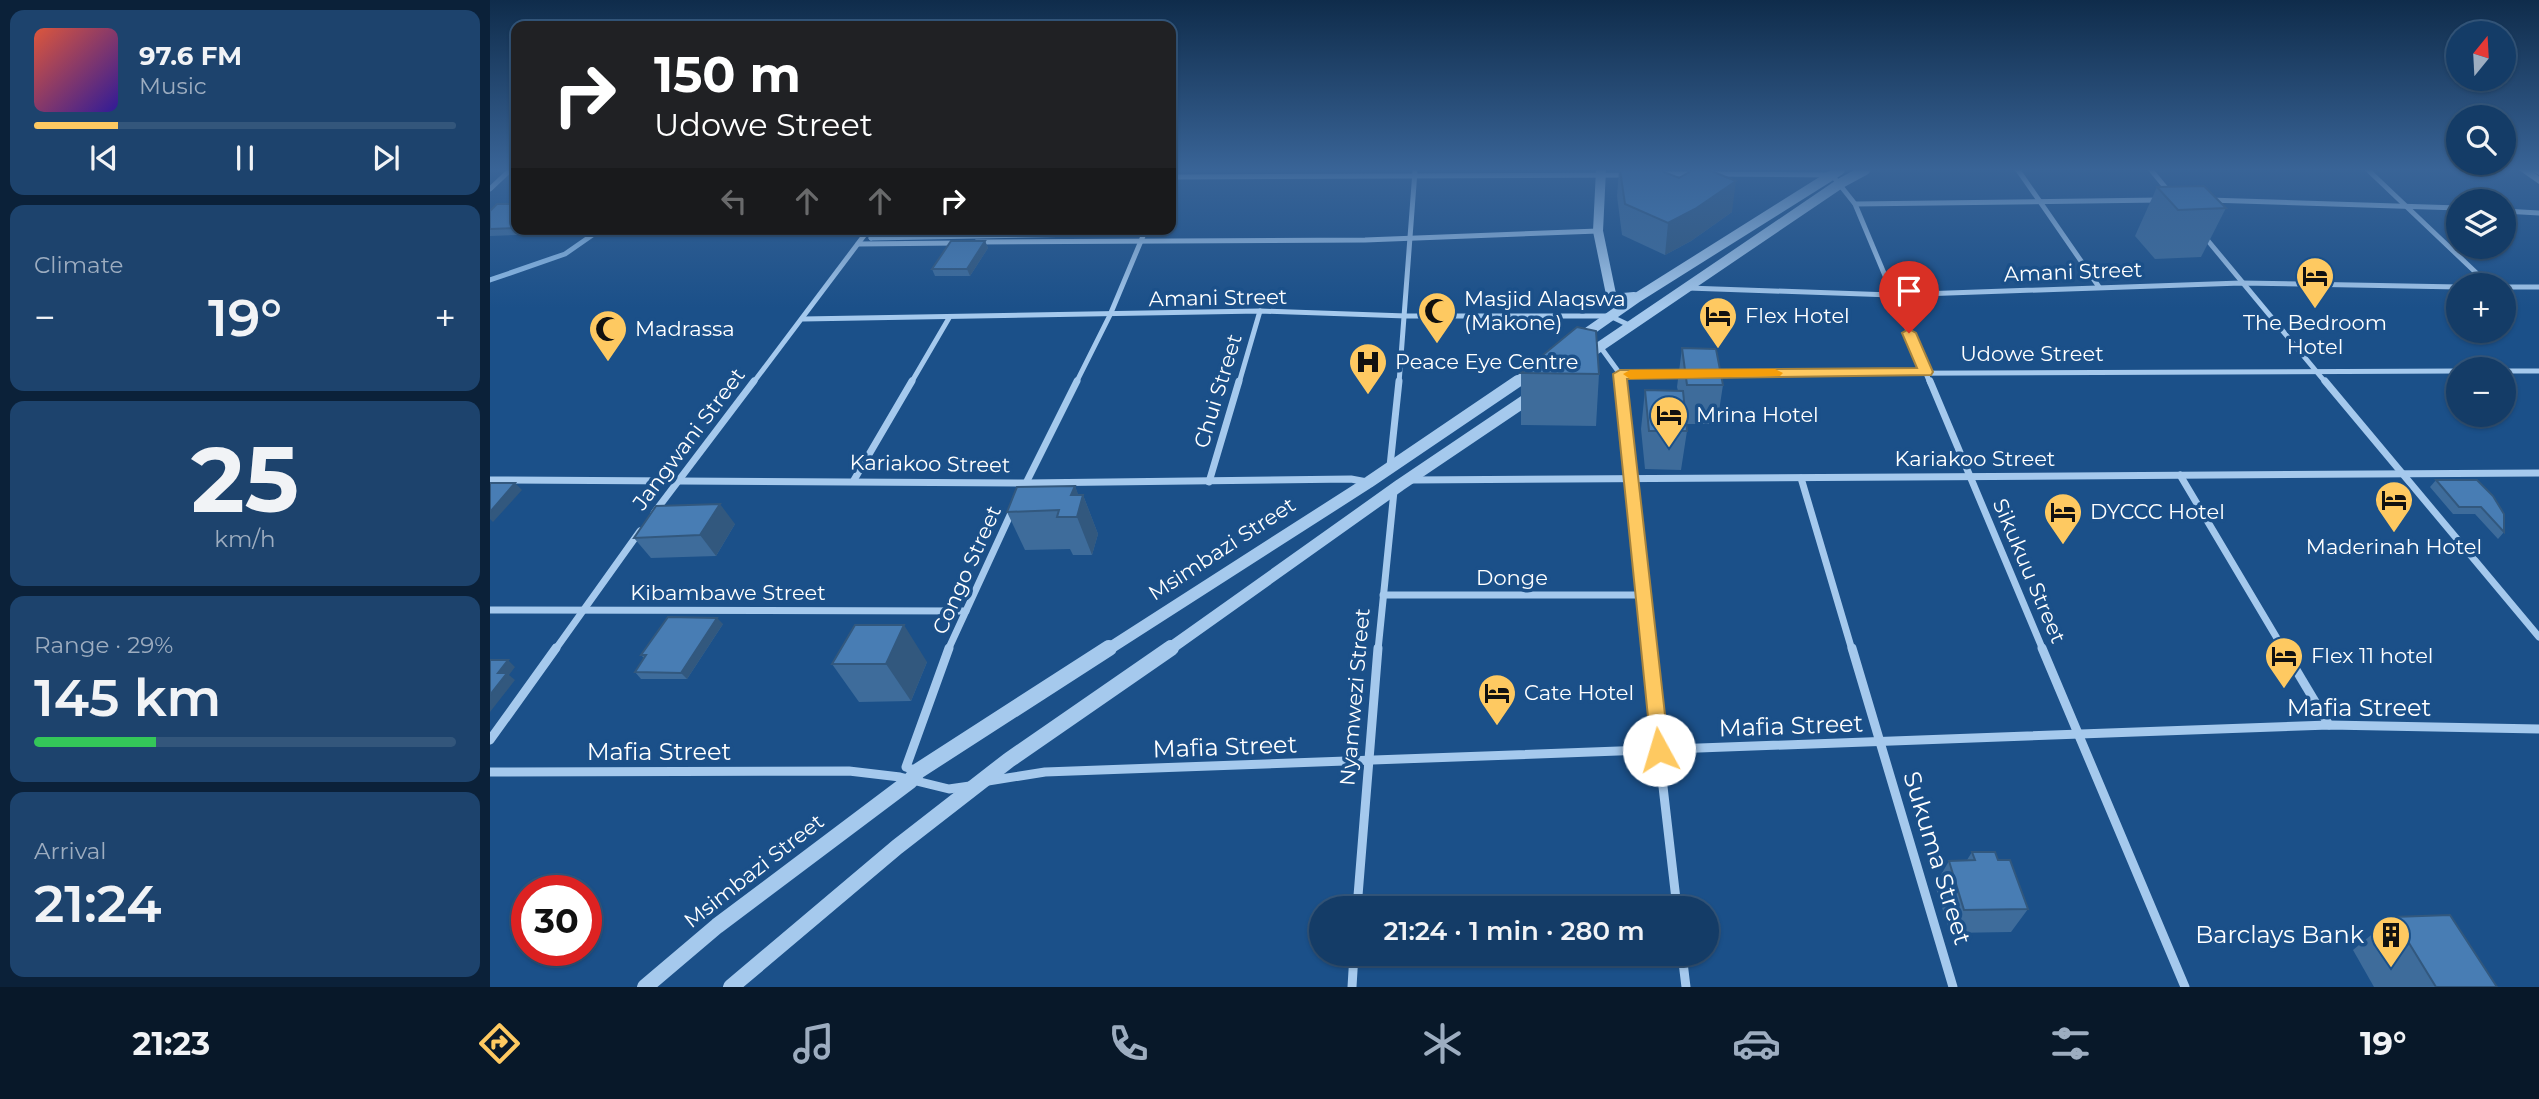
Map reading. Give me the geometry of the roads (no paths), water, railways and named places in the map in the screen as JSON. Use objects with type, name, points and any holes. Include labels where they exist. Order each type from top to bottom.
[{"type":"street","points":[[1390,466],[1406,316],[1411,216]]},
{"type":"street","points":[[1599,216],[1598,231],[1612,299],[1638,297]]},
{"type":"street","points":[[1572,343],[1638,297],[1766,216]]},
{"type":"street","points":[[1578,362],[1792,216]]},
{"type":"street","name":"Sikukuu Street","points":[[1860,216],[2185,987]]},
{"type":"street","points":[[2051,216],[2099,287]]},
{"type":"street","points":[[2418,216],[2477,273]]},
{"type":"street","points":[[858,244],[1142,240],[1408,241],[1598,231]]},
{"type":"street","points":[[2200,231],[2539,637]]},
{"type":"street","name":"Jangwani Street","points":[[490,740],[678,480],[865,235]]},
{"type":"street","name":"Congo Street","points":[[1020,494],[1110,316],[1144,235]]},
{"type":"street","name":"Amani Street","points":[[1688,288],[1892,295],[2241,283],[2446,287]]},
{"type":"street","points":[[2516,288],[2539,287]]},
{"type":"street","name":"Amani Street","points":[[803,319],[1110,316],[1261,311],[1406,316],[1610,316],[1631,326]]},
{"type":"street","name":"Chui Street","points":[[1209,482],[1261,311]]},
{"type":"street","points":[[854,480],[949,318]]},
{"type":"street","points":[[1583,336],[1601,346],[1620,374],[1628,479],[1676,896]]},
{"type":"street","name":"Msimbazi Street","points":[[645,987],[718,926],[914,776],[1368,482],[1550,358]]},
{"type":"street","name":"Udowe Street","points":[[1703,374],[2446,371]]},
{"type":"street","points":[[2516,371],[2539,371]]},
{"type":"street","points":[[1620,374],[1689,374]]},
{"type":"street","points":[[731,987],[897,847],[1009,760],[1545,387]]},
{"type":"street","name":"Kariakoo Street","points":[[1412,480],[2539,473]]},
{"type":"street","points":[[2180,475],[2329,724]]},
{"type":"street","name":"Sukuma Street","points":[[1801,478],[1953,987]]},
{"type":"street","name":"Kariakoo Street","points":[[490,480],[1026,483],[1351,479],[1368,482]]},
{"type":"street","name":"Nyamwezi Street","points":[[1358,896],[1367,761],[1394,490]]},
{"type":"street","name":"Congo Street","points":[[914,776],[906,767],[913,738],[966,611],[1015,506]]},
{"type":"street","name":"Donge","points":[[1383,595],[1642,596]]},
{"type":"street","name":"Kibambawe Street","points":[[490,610],[966,611]]},
{"type":"street","name":"Mafia Street","points":[[490,772],[849,771],[914,776],[950,789],[978,786],[1011,775],[1045,772],[2329,724],[2539,729]]},
{"type":"street","points":[[1352,987],[1353,966]]},
{"type":"street","points":[[1683,966],[1686,987]]},
{"type":"waterway","points":[[490,280],[565,254],[592,235]]},
{"type":"waterway","points":[[873,235],[871,238],[1031,235]]},
{"type":"place","name":"The Bedroom Hotel","points":[[2315,310]]},
{"type":"place","name":"Masjid Alaqswa (Makone)","points":[[1437,345]]},
{"type":"place","name":"Flex Hotel","points":[[1718,350]]},
{"type":"place","name":"Madrassa","points":[[608,363]]},
{"type":"place","name":"Peace Eye Centre","points":[[1368,396]]},
{"type":"place","name":"Mrina Hotel","points":[[1669,449]]},
{"type":"place","name":"Maderinah Hotel","points":[[2394,534]]},
{"type":"place","name":"DYCCC Hotel","points":[[2063,546]]},
{"type":"place","name":"Flex 11 hotel","points":[[2284,690]]},
{"type":"place","name":"Cate Hotel","points":[[1497,727]]},
{"type":"place","name":"Barclays Bank","points":[[2391,969]]}]
